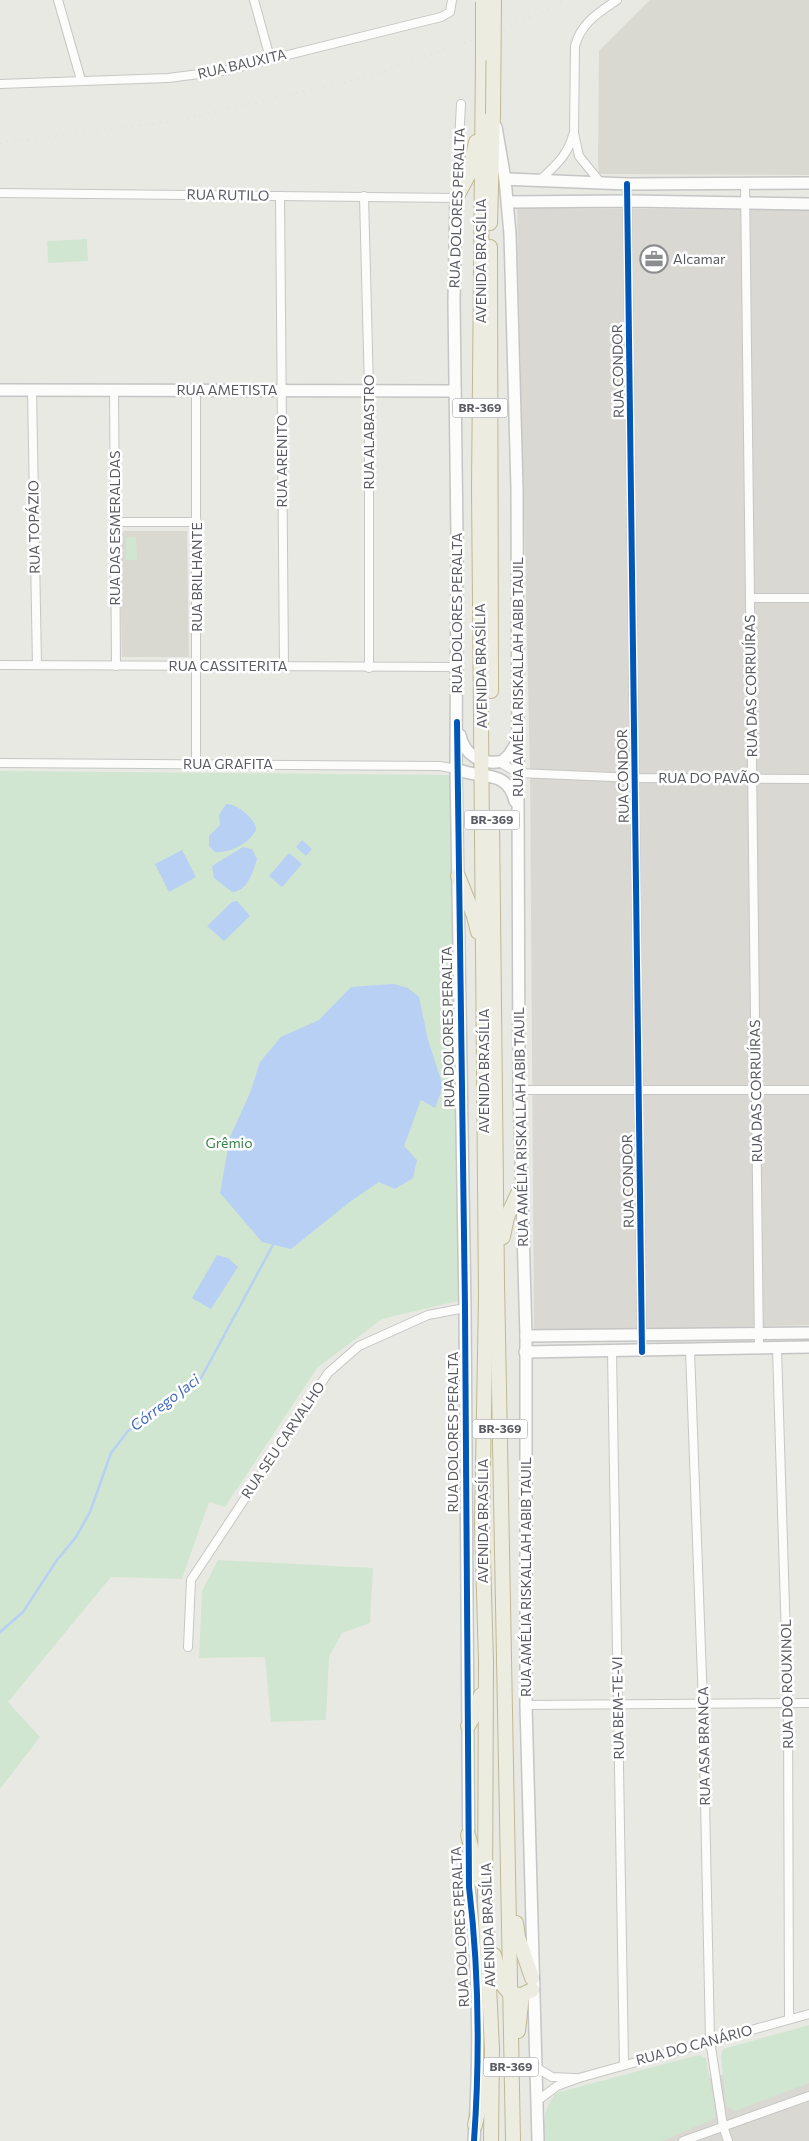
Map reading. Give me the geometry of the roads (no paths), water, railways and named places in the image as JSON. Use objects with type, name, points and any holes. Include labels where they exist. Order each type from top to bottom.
[{"type":"highway","name":"AVENIDA BRASÍLIA","points":[[487,1],[483,54],[487,114]]},
{"type":"highway","name":"AVENIDA BRASÍLIA","points":[[487,1],[487,114],[490,220],[491,761],[483,776],[486,1297],[482,1524],[486,1662],[485,1902],[488,1930],[492,2049],[491,2141]]},
{"type":"highway","points":[[456,198],[469,174],[487,114]]},
{"type":"highway","name":"AVENIDA BRASÍLIA","points":[[483,776],[497,1282],[507,1849],[524,1989],[511,2084],[512,2141]]},
{"type":"highway","points":[[458,876],[474,916],[484,976]]},
{"type":"highway","points":[[497,1282],[507,1217],[521,1187]]},
{"type":"highway","points":[[468,1726],[480,1701],[486,1662]]},
{"type":"highway","points":[[468,1835],[485,1902]]},
{"type":"highway","points":[[488,1930],[502,1984],[524,1989],[507,1849]]},
{"type":"highway","points":[[475,2125],[492,2049]]},
{"type":"main road","name":"RUA AMÉLIA RISKALLAH ABIB TAUIL","points":[[487,114],[505,179],[508,202],[517,488],[516,742],[518,773],[519,1090],[526,1336],[524,1989],[537,2068],[538,2141]]},
{"type":"main road","points":[[505,179],[627,184],[809,183]]},
{"type":"main road","name":"RUA DOLORES PERALTA","points":[[456,198],[456,769],[465,1308],[468,1835],[469,1886],[476,1944],[478,1989],[474,2141]]},
{"type":"main road","points":[[508,202],[628,200],[809,204]]},
{"type":"main road","name":"RUA AMETISTA","points":[[0,390],[369,390],[455,392]]},
{"type":"main road","points":[[457,722],[461,740],[467,752],[491,761],[506,759],[516,742]]},
{"type":"main road","points":[[456,769],[499,778],[510,787],[518,815]]},
{"type":"main road","points":[[458,799],[465,782],[483,776]]},
{"type":"main road","points":[[793,1333],[794,1348]]},
{"type":"main road","points":[[526,1336],[809,1333]]},
{"type":"main road","points":[[526,1352],[642,1352],[809,1347]]},
{"type":"street","points":[[58,0],[81,80]]},
{"type":"street","points":[[254,0],[270,58]]},
{"type":"street","name":"RUA BAUXITA","points":[[0,84],[168,78],[223,71],[448,14],[452,0]]},
{"type":"street","points":[[600,182],[579,156],[574,133],[577,38],[591,18],[617,0]]},
{"type":"street","name":"RUA DOLORES PERALTA","points":[[456,198],[461,104]]},
{"type":"street","points":[[540,180],[565,154],[570,147],[574,133]]},
{"type":"street","name":"RUA DAS CORRUÍRAS","points":[[745,183],[759,1349]]},
{"type":"street","name":"RUA CONDOR","points":[[627,184],[642,1352]]},
{"type":"street","name":"RUA RUTILO","points":[[0,193],[456,198]]},
{"type":"street","name":"RUA ARENITO","points":[[280,196],[284,666]]},
{"type":"street","name":"RUA ALABASTRO","points":[[364,196],[369,390],[369,668]]},
{"type":"street","name":"RUA TOPÁZIO","points":[[32,390],[37,665]]},
{"type":"street","name":"RUA DAS ESMERALDAS","points":[[114,390],[116,666]]},
{"type":"street","name":"RUA BRILHANTE","points":[[196,390],[196,764]]},
{"type":"street","points":[[115,522],[197,522]]},
{"type":"street","points":[[750,598],[809,598]]},
{"type":"street","name":"RUA CASSITERITA","points":[[0,665],[457,668]]},
{"type":"street","name":"RUA DO PAVÃO","points":[[491,761],[518,773],[636,778],[809,778]]},
{"type":"street","name":"RUA GRAFITA","points":[[0,762],[440,766],[456,769]]},
{"type":"street","points":[[519,1090],[640,1092],[809,1090]]},
{"type":"street","name":"RUA SEU CARVALHO","points":[[188,1647],[191,1580],[328,1373],[358,1346],[428,1315],[465,1308]]},
{"type":"street","name":"RUA DO ROUXINOL","points":[[777,1348],[788,1704],[789,2019]]},
{"type":"street","name":"RUA ASA BRANCA","points":[[690,1350],[703,1704],[710,2040],[723,2126],[728,2141]]},
{"type":"street","name":"RUA BEM-TE-VI","points":[[612,1352],[624,2064]]},
{"type":"street","points":[[526,1705],[809,1703]]},
{"type":"street","name":"RUA DO CANÁRIO","points":[[537,2101],[557,2086],[579,2078],[809,2014]]},
{"type":"street","points":[[537,2068],[552,2077],[579,2078]]},
{"type":"street","points":[[683,2141],[809,2096]]},
{"type":"water","points":[[226,804],[235,806],[245,812],[252,820],[256,829],[254,834],[245,843],[227,851],[215,852],[209,846],[209,836],[220,825],[219,815]]},
{"type":"water","points":[[302,840],[312,849],[306,856],[296,847]]},
{"type":"water","points":[[243,847],[252,849],[257,859],[249,880],[242,889],[232,892],[214,878],[212,866]]},
{"type":"water","points":[[182,850],[196,877],[169,892],[155,864]]},
{"type":"water","points":[[289,853],[302,864],[282,887],[269,876]]},
{"type":"water","points":[[237,901],[250,916],[224,941],[207,926],[232,902]]},
{"type":"water","points":[[394,984],[408,988],[419,997],[428,1040],[443,1086],[435,1108],[421,1100],[404,1146],[417,1160],[413,1178],[395,1189],[379,1182],[351,1201],[291,1249],[262,1242],[220,1193],[230,1137],[250,1093],[260,1062],[281,1037],[319,1020],[351,987]]},
{"type":"water","points":[[217,1255],[228,1258],[238,1267],[211,1309],[192,1298]]},
{"type":"waterway","name":"Córrego Jaci","points":[[0,1632],[23,1612],[57,1560],[76,1537],[90,1512],[111,1453],[128,1431],[201,1378],[274,1243]]},
{"type":"railway","points":[[0,143],[174,121],[364,78],[514,25],[566,0]]},
{"type":"place","name":"Alcamar","points":[[654,259]]},
{"type":"park label","name":"Grêmio","points":[[229,1143]]}]
